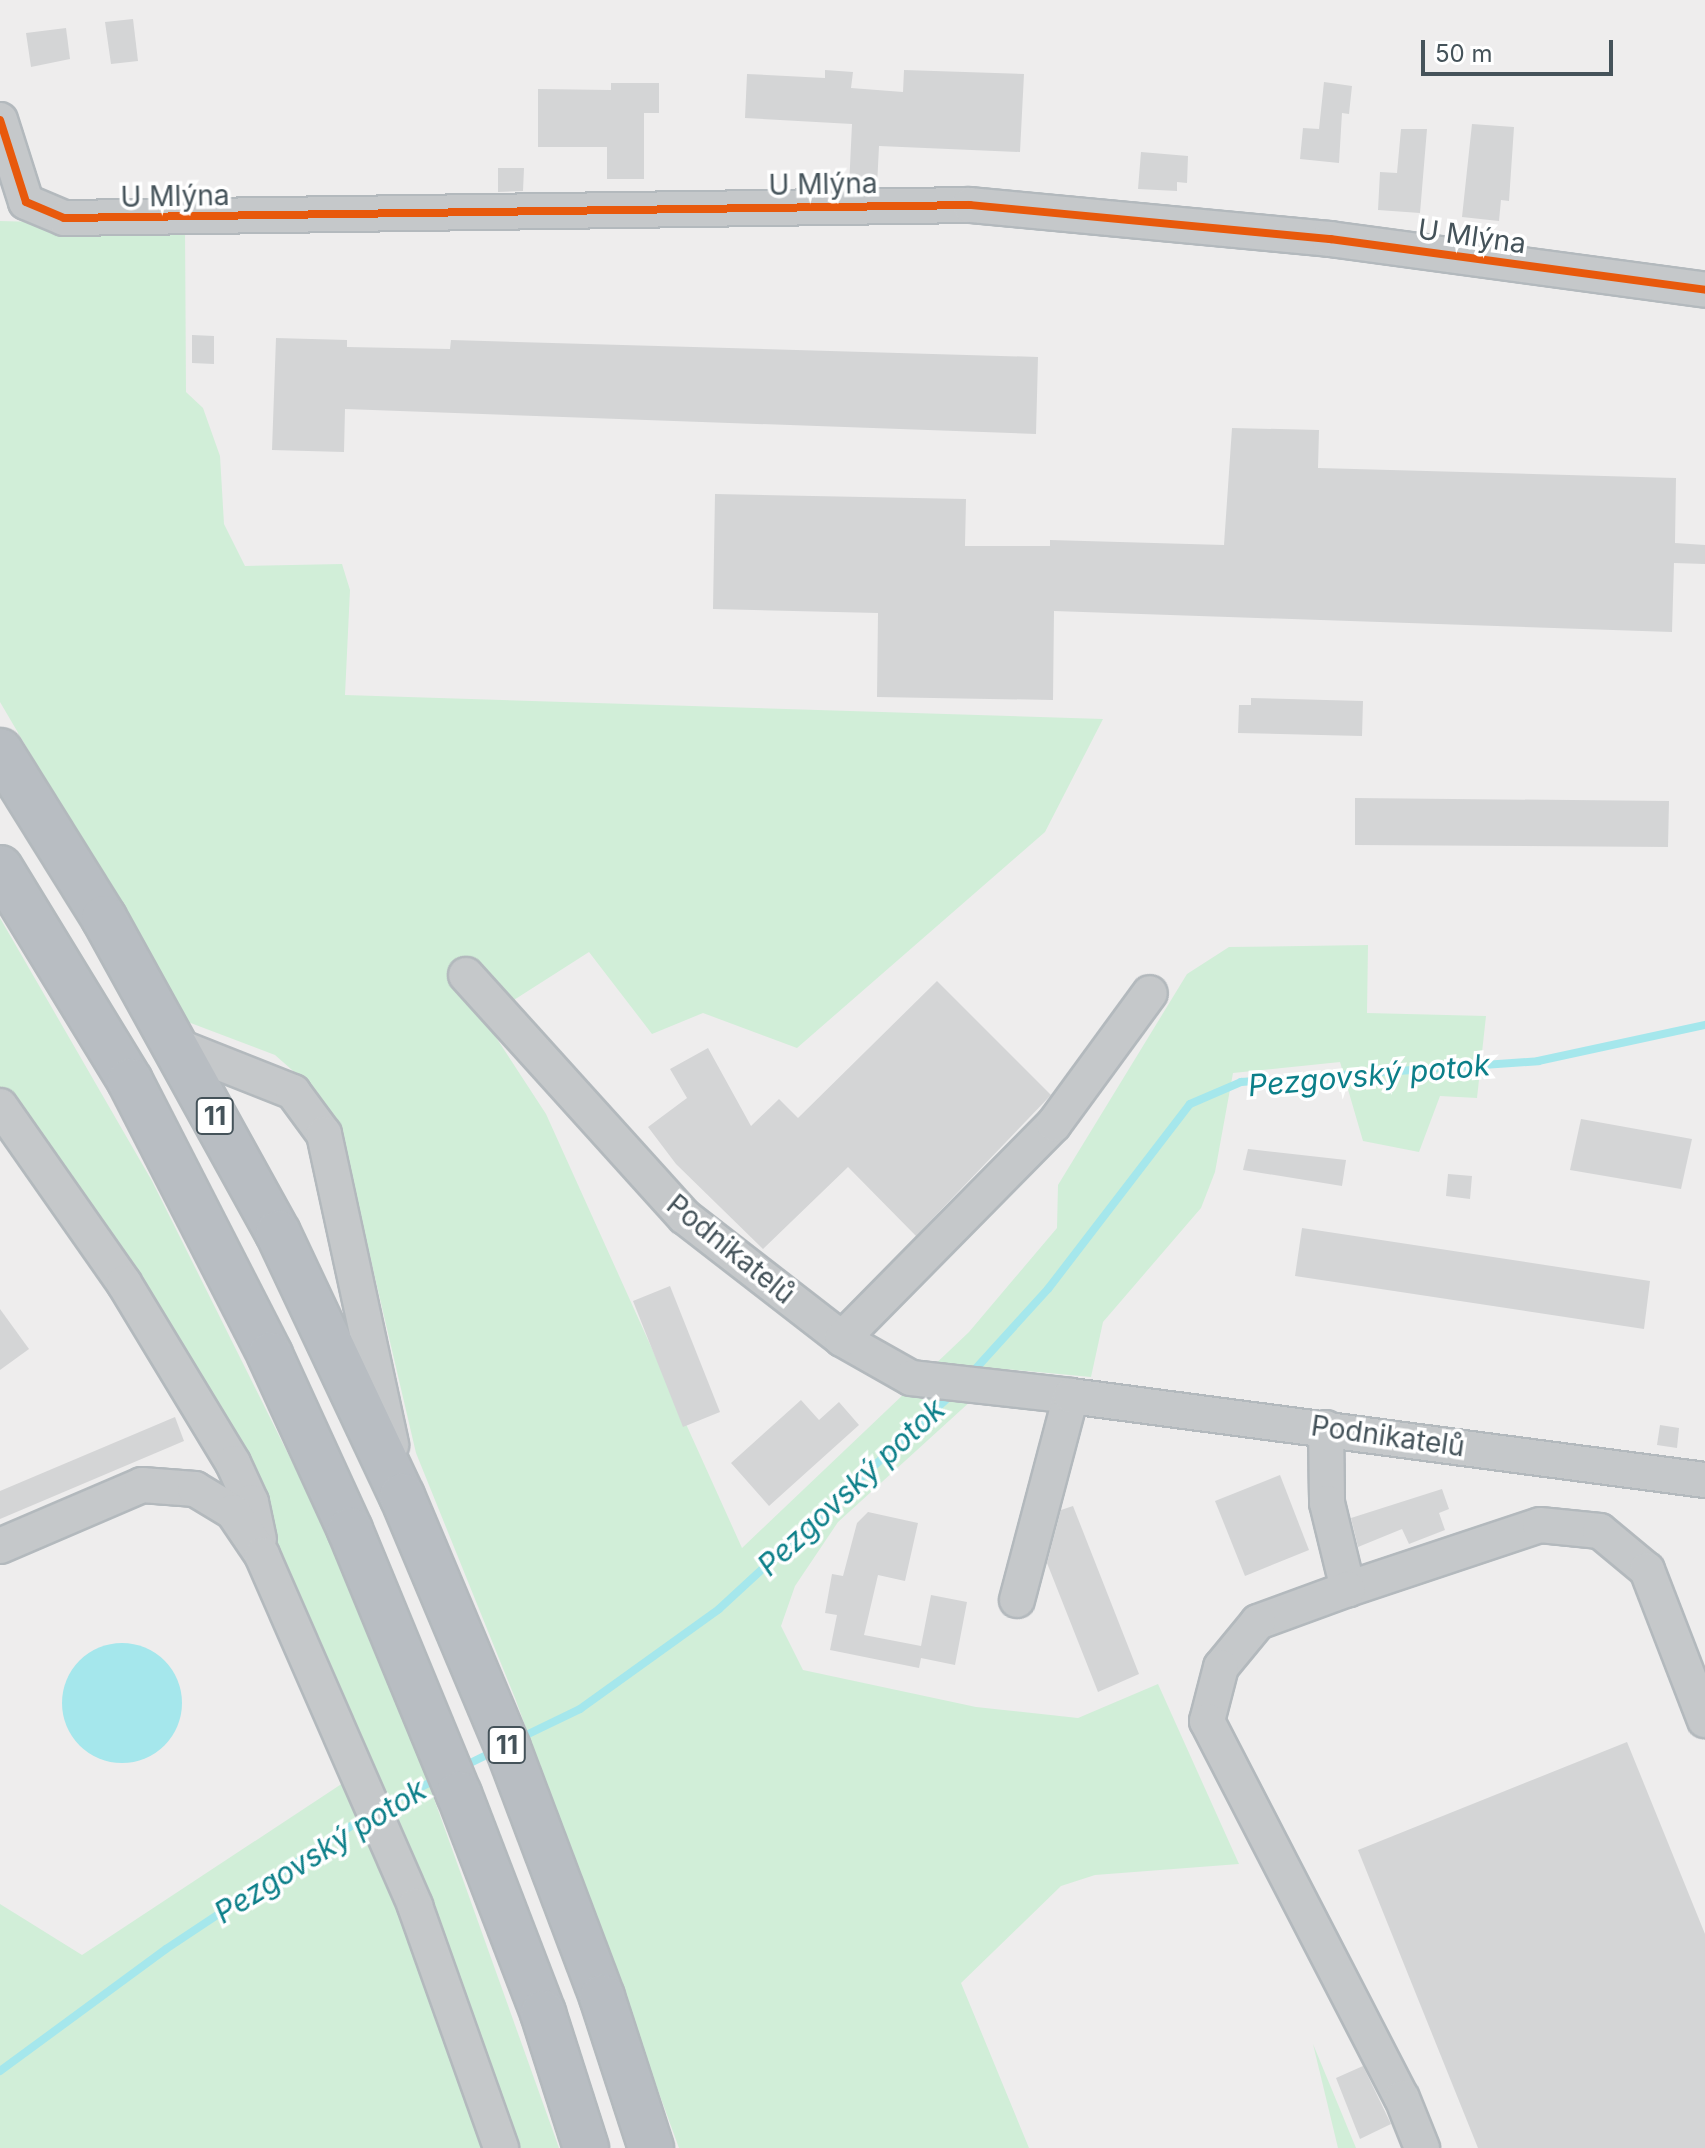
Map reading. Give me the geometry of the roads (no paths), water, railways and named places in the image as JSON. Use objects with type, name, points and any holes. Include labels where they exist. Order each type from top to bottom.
[{"type":"highway","name":"11","points":[[0,751],[177,1046],[278,1233],[402,1496],[508,1748],[602,1997],[651,2148]]},
{"type":"highway","name":"11","points":[[0,868],[130,1081],[301,1422],[459,1794],[543,2013],[586,2148]]},
{"type":"street","name":"U Mlýna","points":[[0,120],[26,202],[64,218],[970,205],[1330,239],[1705,290]]},
{"type":"street","name":"Podnikatelů","points":[[466,975],[685,1217],[842,1339],[911,1378],[1326,1428],[1705,1480]]},
{"type":"street","points":[[842,1339],[1054,1124],[1150,993]]},
{"type":"street","points":[[177,1046],[293,1092],[324,1134],[402,1496]]},
{"type":"street","points":[[0,1106],[124,1283],[233,1463],[251,1502],[262,1555],[415,1906],[501,2148]]},
{"type":"street","points":[[1017,1600],[1071,1396]]},
{"type":"street","points":[[1326,1428],[1327,1503],[1348,1589]]},
{"type":"street","points":[[0,1546],[113,1495],[166,1484],[195,1489],[220,1501],[262,1555]]},
{"type":"street","points":[[1422,2148],[1402,2098],[1207,1721],[1221,1667],[1258,1622],[1348,1589],[1540,1525],[1600,1531],[1647,1570],[1705,1720]]},
{"type":"water","points":[[122,1643],[145,1647],[165,1660],[178,1680],[182,1703],[178,1726],[165,1746],[145,1759],[122,1763],[99,1759],[79,1746],[66,1726],[62,1703],[66,1680],[79,1660],[99,1647]]},
{"type":"waterway","name":"Pezgovský potok","points":[[969,1376],[1048,1289],[1190,1104],[1241,1082],[1538,1061],[1705,1025]]},
{"type":"waterway","name":"Pezgovský potok","points":[[520,1738],[580,1709],[719,1609],[954,1392]]},
{"type":"waterway","name":"Pezgovský potok","points":[[462,1767],[497,1750]]},
{"type":"waterway","name":"Pezgovský potok","points":[[380,1808],[439,1778]]},
{"type":"waterway","name":"Pezgovský potok","points":[[0,2071],[166,1949],[368,1815]]}]
